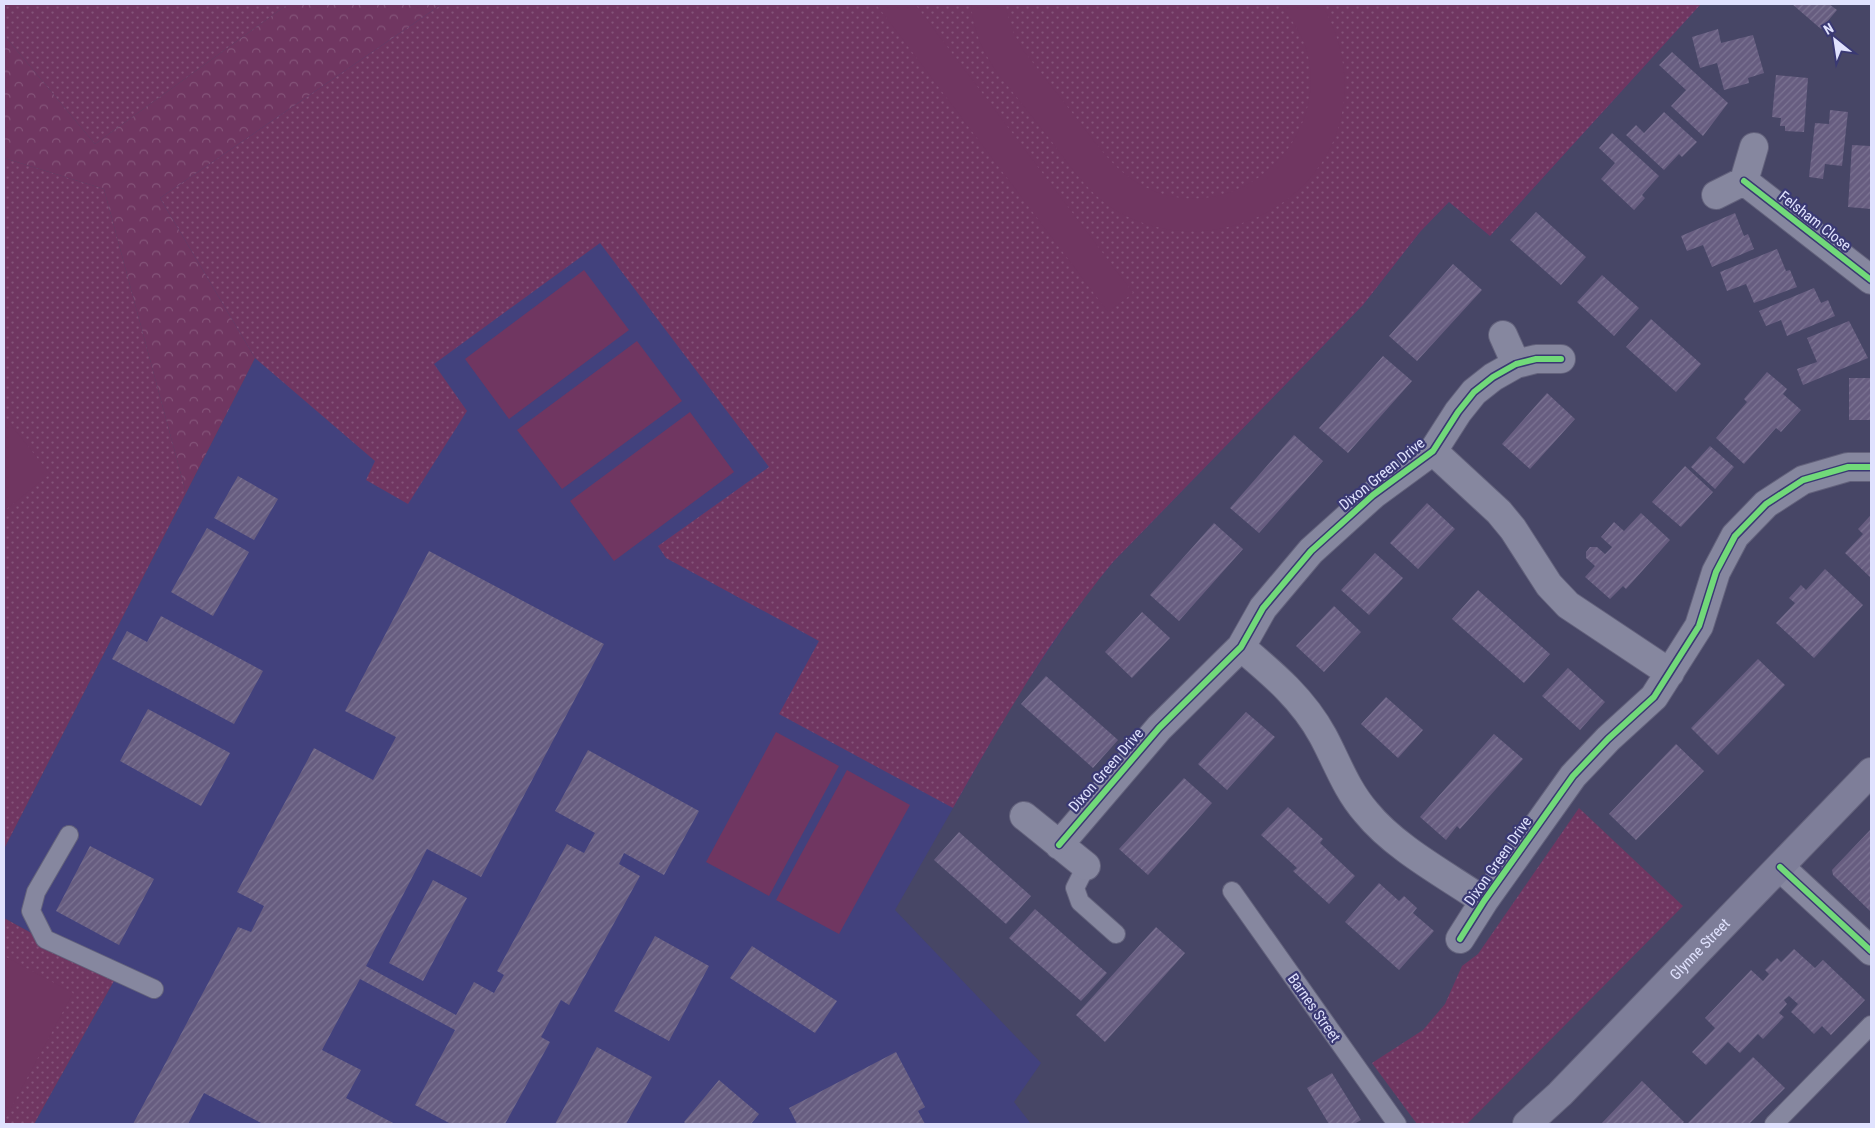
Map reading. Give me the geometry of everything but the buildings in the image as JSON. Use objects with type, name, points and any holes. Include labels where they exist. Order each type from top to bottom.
[{"type":"main road","name":"Glynne Street","points":[[1527,1124],[1560,1094],[1871,772]]},
{"type":"street","points":[[1716,195],[1744,181],[1754,147]]},
{"type":"street","name":"Felsham Close","points":[[1744,181],[1871,280]]},
{"type":"street","points":[[1503,334],[1516,364]]},
{"type":"street","name":"Dixon Green Drive","points":[[1059,844],[1159,728],[1241,647],[1263,608],[1311,551],[1373,495],[1433,450],[1458,412],[1474,392],[1493,377],[1516,364],[1536,359],[1561,359]]},
{"type":"street","name":"Dixon Green Drive","points":[[1433,450],[1499,512],[1513,529],[1549,585],[1568,605],[1670,673]]},
{"type":"street","name":"Dixon Green Drive","points":[[1460,939],[1484,901],[1573,776],[1608,739],[1646,707],[1670,673],[1699,626],[1716,572],[1735,536],[1766,504],[1804,480],[1848,468],[1871,467]]},
{"type":"street","name":"Dixon Green Drive","points":[[1241,647],[1288,686],[1305,708],[1323,736],[1345,783],[1366,813],[1392,838],[1484,901]]},
{"type":"street","points":[[1024,816],[1086,866]]},
{"type":"street","points":[[1780,867],[1871,951]]},
{"type":"lane","points":[[69,835],[36,892],[30,911],[45,939],[154,989]]},
{"type":"lane","points":[[1086,866],[1075,888],[1080,902],[1116,934]]},
{"type":"lane","name":"Barnes Street","points":[[1232,891],[1397,1124]]},
{"type":"lane","points":[[1774,1124],[1871,1025]]},
{"type":"shaded area","points":[[442,4],[1701,4],[1490,236],[1449,202],[1420,232],[1363,305],[1113,562],[1082,600],[1014,701],[895,910],[1041,1063],[1014,1102],[1031,1124],[34,1124],[115,979],[4,918],[4,849],[255,358],[160,198]]},
{"type":"green space","points":[[4,4],[288,4],[95,144],[4,35]]},
{"type":"green space","points":[[288,4],[442,4],[160,198],[255,358],[186,493],[104,189],[4,158],[4,35],[95,144]]},
{"type":"green space","points":[[442,4],[1701,4],[1490,236],[1449,202],[1420,232],[1363,305],[1113,562],[1047,651],[989,744],[953,808],[779,714],[819,641],[666,558],[658,546],[769,467],[600,243],[434,364],[467,411],[408,504],[366,480],[375,461],[255,358],[160,198]]},
{"type":"green space","points":[[876,4],[915,4],[1133,293],[1108,312]]},
{"type":"green space","points":[[971,4],[1004,4],[1014,34],[1023,50],[1099,147],[1123,173],[1143,186],[1175,197],[1207,198],[1237,190],[1264,174],[1286,152],[1302,125],[1310,94],[1309,60],[1294,23],[1280,4],[1322,4],[1335,33],[1343,64],[1343,107],[1331,146],[1310,178],[1281,204],[1246,222],[1207,231],[1166,229],[1126,216],[1103,202],[1084,183],[998,74],[980,41],[974,23]]},
{"type":"green space","points":[[4,158],[104,189],[186,493],[4,849]]},
{"type":"green space","points":[[584,270],[629,330],[509,419],[465,359]]},
{"type":"green space","points":[[637,341],[682,401],[562,489],[517,430]]},
{"type":"green space","points":[[690,412],[734,472],[614,561],[570,501]]},
{"type":"green space","points":[[4,416],[50,474],[4,511]]},
{"type":"green space","points":[[776,732],[839,766],[769,896],[706,862]]},
{"type":"green space","points":[[847,770],[910,805],[839,934],[776,900]]},
{"type":"green space","points":[[1579,808],[1683,906],[1467,1124],[1417,1124],[1372,1063],[1423,1030],[1445,1004],[1462,966],[1478,954]]},
{"type":"green space","points":[[4,918],[115,979],[34,1124],[4,1124]]},
{"type":"green space","points":[[4,956],[73,993],[4,1121]]},
{"type":"cycle path","points":[[1744,181],[1871,280]]},
{"type":"cycle path","points":[[1059,845],[1159,728],[1241,647],[1263,608],[1311,551],[1373,495],[1433,451],[1458,412],[1474,392],[1493,377],[1516,364],[1536,359],[1561,359]]},
{"type":"cycle path","points":[[1460,939],[1484,901],[1573,776],[1608,739],[1654,697],[1699,626],[1716,572],[1735,536],[1766,504],[1803,480],[1848,467],[1871,467]]},
{"type":"cycle path","points":[[1780,867],[1871,951]]}]
